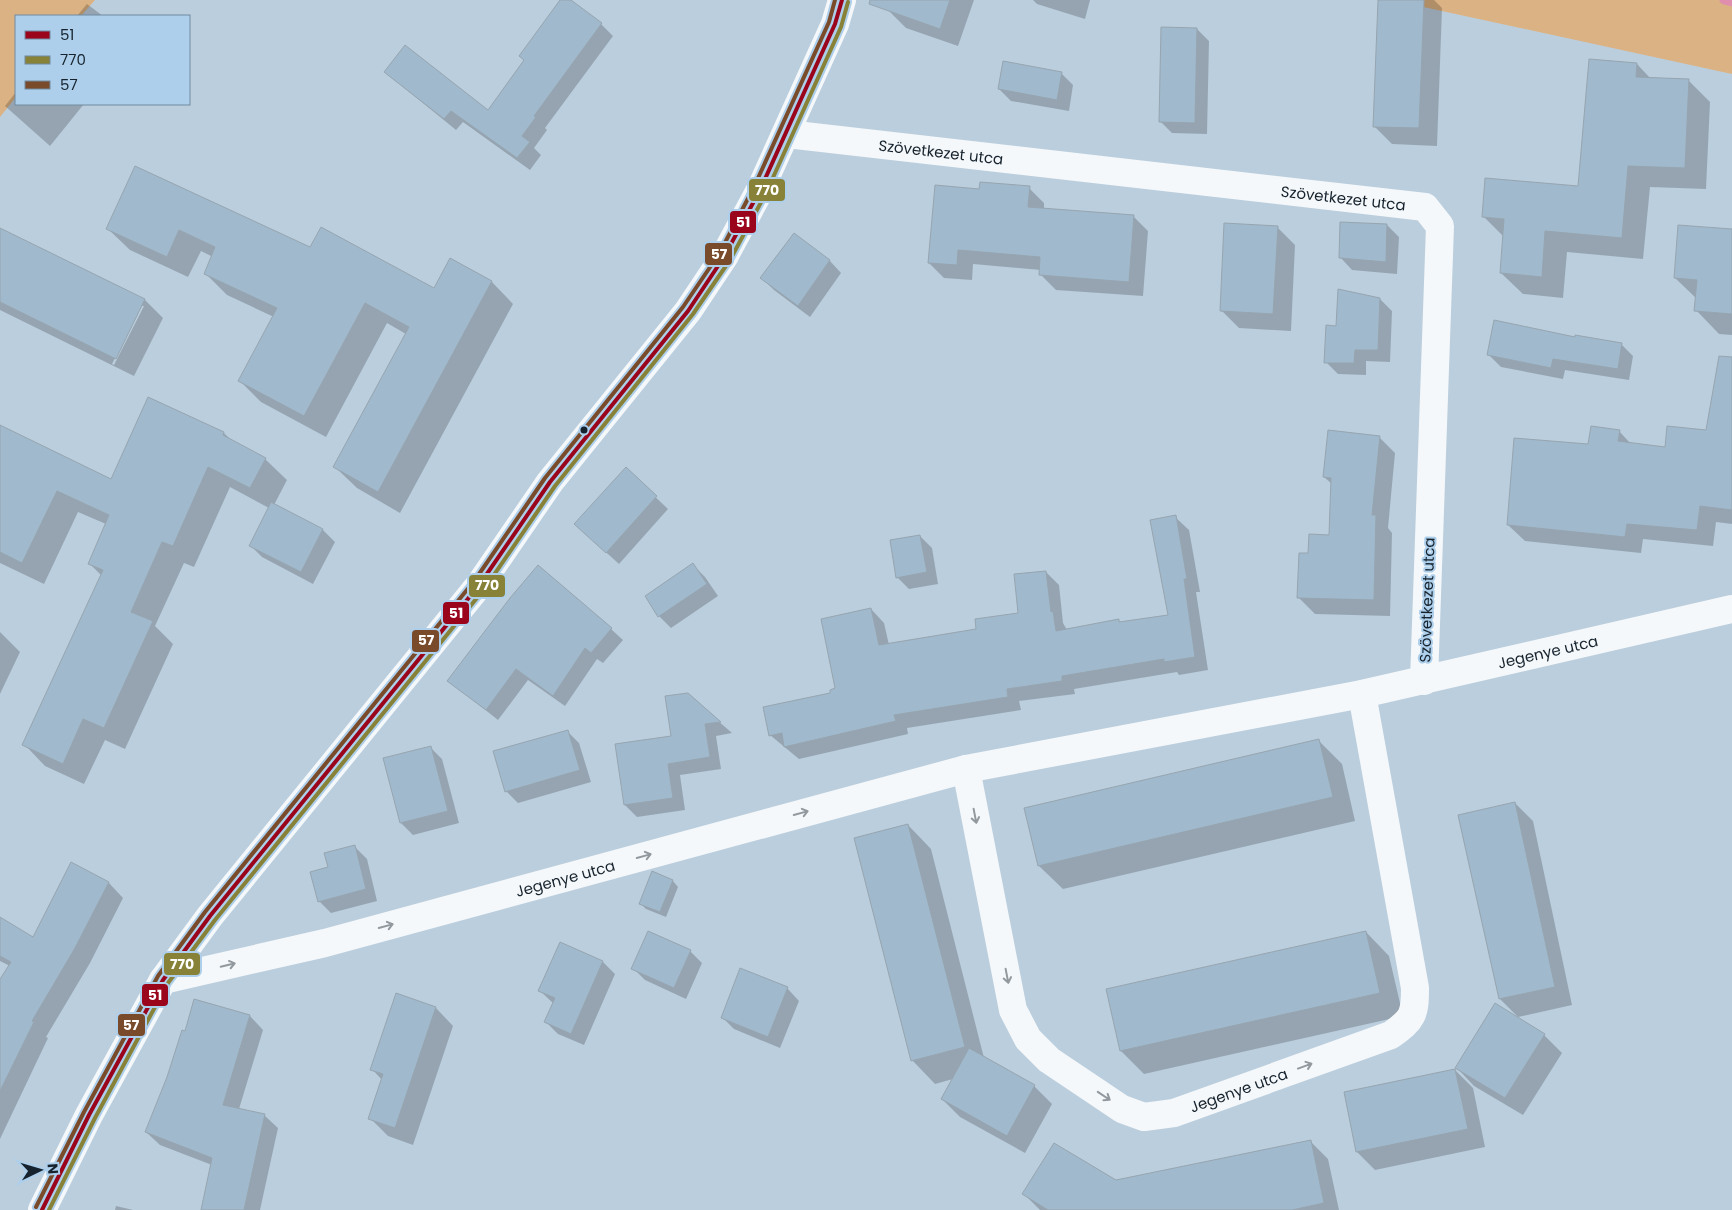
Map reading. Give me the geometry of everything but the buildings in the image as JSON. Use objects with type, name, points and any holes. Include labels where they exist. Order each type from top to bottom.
[{"type":"street","points":[[42,1210],[89,1115],[164,980],[210,916],[480,584],[550,482],[688,311],[724,257],[787,134],[835,24],[842,0]]},
{"type":"street","name":"Szövetkezet utca","points":[[787,134],[1425,207],[1440,226],[1424,681]]},
{"type":"street","name":"Jegenye utca","points":[[164,980],[325,943],[966,768],[1362,694],[1732,610]]},
{"type":"street","name":"Jegenye utca","points":[[966,768],[1014,1010],[1028,1039],[1049,1060],[1122,1109],[1144,1117],[1174,1113],[1391,1035],[1408,1023],[1415,1007],[1415,988],[1362,694]]},
{"type":"shaded area","points":[[0,0],[95,0],[82,15],[15,15],[15,98],[0,117]]},
{"type":"shaded area","points":[[1391,0],[1732,0],[1732,74]]},
{"type":"waterway","points":[[1724,0],[1732,2]]},
{"type":"transit line","name":"57","points":[[36,1207],[84,1112],[158,976],[205,912],[475,580],[545,478],[683,307],[719,254],[754,187],[829,22],[835,0]]},
{"type":"transit line","name":"51","points":[[42,1210],[89,1115],[163,980],[210,916],[480,584],[550,482],[688,311],[724,257],[760,190],[835,24],[842,0]]},
{"type":"transit line","name":"770","points":[[49,1210],[95,1118],[168,983],[215,920],[485,588],[555,486],[693,314],[730,260],[766,193],[841,27],[848,2]]}]
